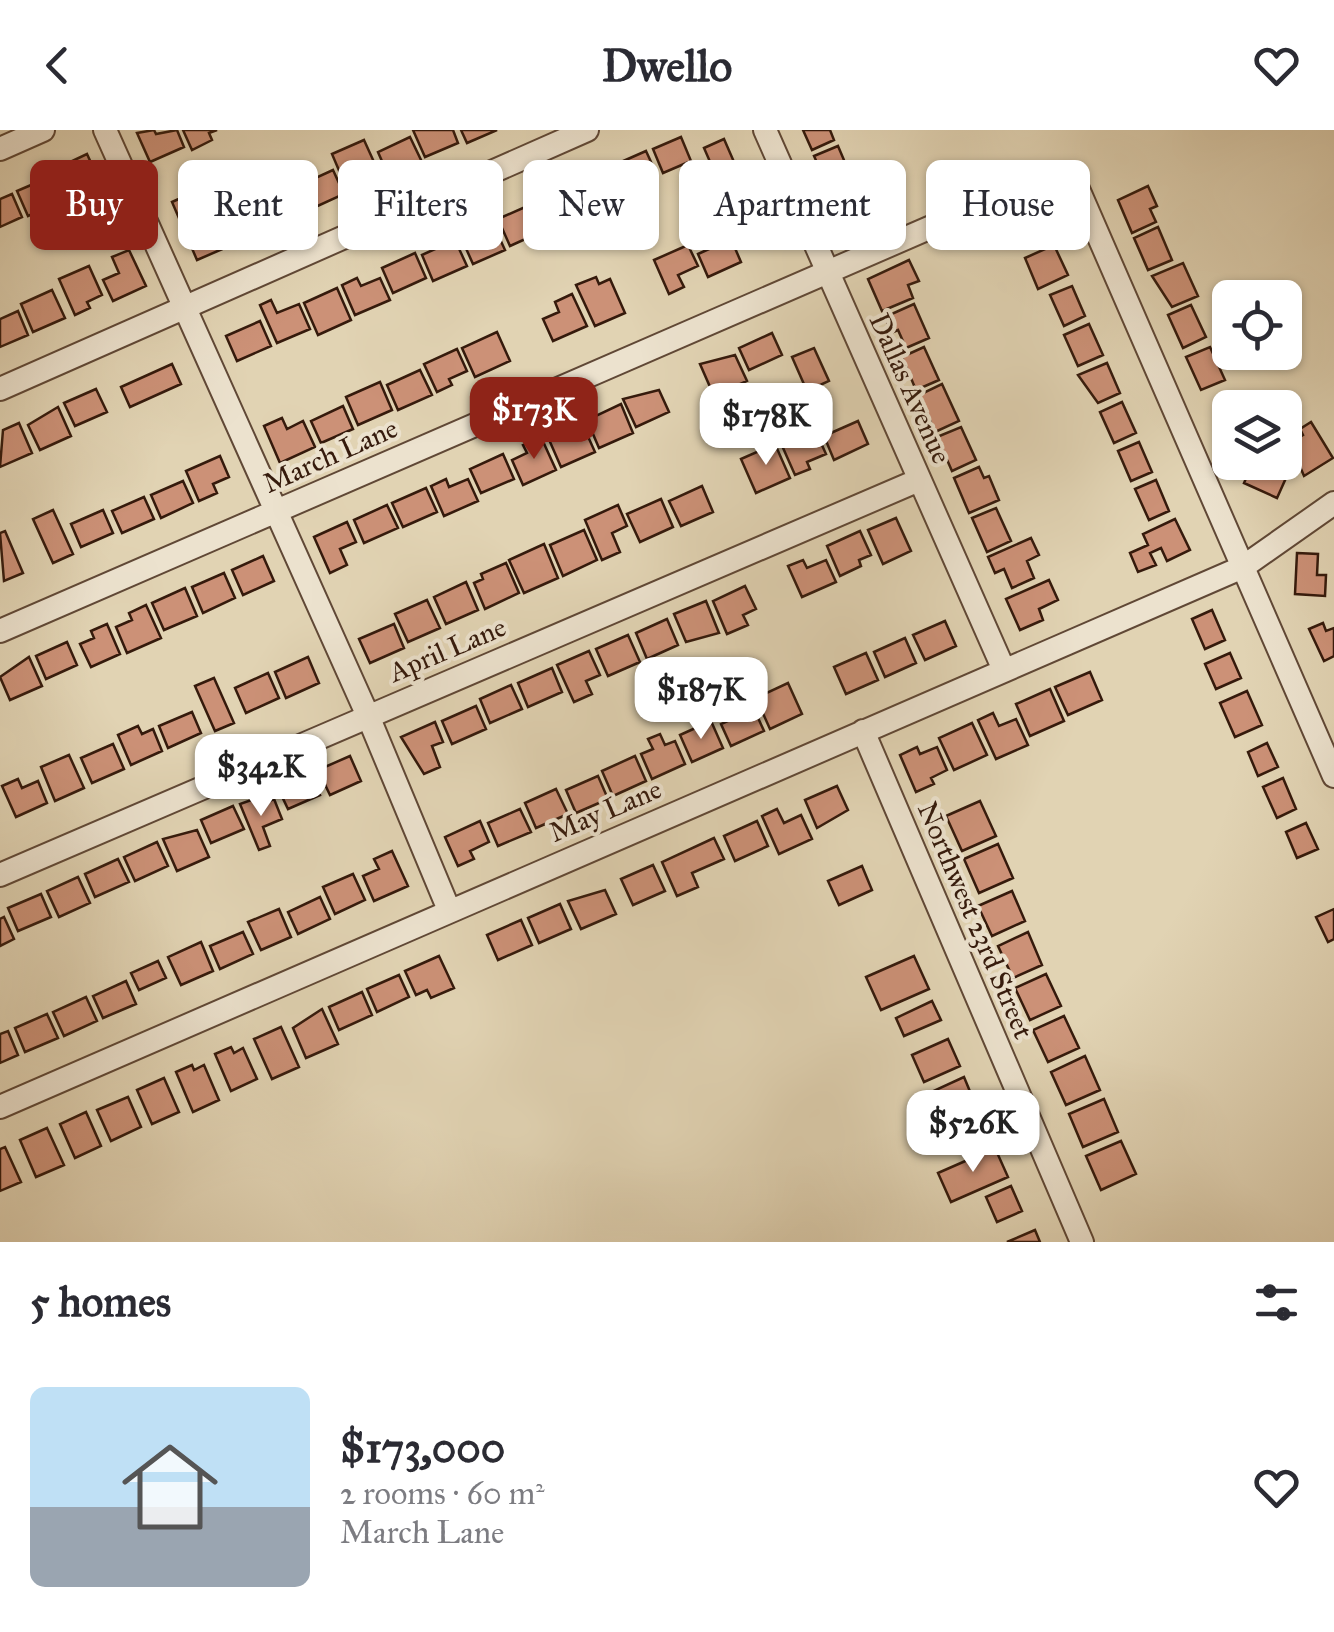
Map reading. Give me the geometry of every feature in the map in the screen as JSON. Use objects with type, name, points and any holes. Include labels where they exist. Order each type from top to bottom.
[{"type":"street","points":[[0,149],[43,130]]},
{"type":"street","points":[[105,130],[368,716],[449,910]]},
{"type":"street","points":[[0,390],[586,130]]},
{"type":"street","name":"Dallas Avenue","points":[[764,130],[1004,670]]},
{"type":"street","points":[[1090,216],[1334,776]]},
{"type":"street","name":"March Lane","points":[[0,632],[926,228]]},
{"type":"street","name":"April Lane","points":[[0,875],[919,480]]},
{"type":"street","name":"May Lane","points":[[0,1107],[1243,567],[1334,503]]},
{"type":"street","name":"Northwest 23rd Street","points":[[863,732],[1082,1242]]},
{"type":"building","points":[[177,130],[184,147],[149,160],[137,133]]},
{"type":"building","points":[[183,130],[217,130],[209,133],[212,140],[192,150]]},
{"type":"building","points":[[413,130],[453,130],[458,143],[425,157]]},
{"type":"building","points":[[461,130],[497,130],[467,143]]},
{"type":"building","points":[[803,130],[830,130],[834,140],[812,150]]},
{"type":"building","points":[[410,137],[421,160],[381,160],[378,152]]},
{"type":"building","points":[[681,137],[691,160],[679,160],[679,166],[663,173],[653,149]]},
{"type":"building","points":[[724,139],[733,160],[709,160],[704,148]]},
{"type":"building","points":[[364,140],[373,160],[338,160],[338,168],[332,154]]},
{"type":"building","points":[[838,146],[844,160],[816,160],[814,156]]},
{"type":"building","points":[[646,151],[650,160],[626,160]]},
{"type":"building","points":[[333,170],[338,197],[318,206],[318,177]]},
{"type":"building","points":[[30,185],[30,215],[28,216],[17,191]]},
{"type":"building","points":[[1148,186],[1157,206],[1150,209],[1156,222],[1132,233],[1118,200]]},
{"type":"building","points":[[12,194],[22,217],[0,227],[0,199]]},
{"type":"building","points":[[523,208],[523,240],[510,246],[503,230],[503,217]]},
{"type":"building","points":[[1158,227],[1172,260],[1148,270],[1134,238]]},
{"type":"building","points":[[503,246],[505,250],[473,264],[467,250],[503,250]]},
{"type":"building","points":[[679,249],[690,250],[698,266],[678,275],[684,287],[669,294],[654,260]]},
{"type":"building","points":[[129,250],[146,286],[113,301],[103,280],[119,273],[112,257]]},
{"type":"building","points":[[193,250],[220,250],[197,260]]},
{"type":"building","points":[[433,250],[460,250],[467,266],[433,281],[422,255]]},
{"type":"building","points":[[707,250],[736,250],[741,262],[708,277],[698,254]]},
{"type":"building","points":[[1043,250],[1056,250],[1068,275],[1038,289],[1025,258]]},
{"type":"building","points":[[415,253],[426,278],[393,293],[382,268]]},
{"type":"building","points":[[909,260],[919,281],[908,285],[913,298],[882,311],[868,279]]},
{"type":"building","points":[[1183,263],[1198,296],[1172,307],[1152,276]]},
{"type":"building","points":[[89,266],[102,295],[87,302],[90,308],[75,315],[59,279]]},
{"type":"building","points":[[596,277],[599,284],[610,279],[625,313],[595,326],[576,285]]},
{"type":"building","points":[[357,278],[361,286],[380,278],[390,300],[355,315],[342,285]]},
{"type":"building","points":[[1072,286],[1085,316],[1064,326],[1050,295]]},
{"type":"building","points":[[337,288],[351,320],[318,335],[304,303]]},
{"type":"building","points":[[52,290],[65,318],[33,332],[21,304]]},
{"type":"building","points":[[572,294],[587,326],[553,341],[543,319],[559,312],[555,302]]},
{"type":"building","points":[[271,300],[277,313],[299,304],[310,329],[277,343],[260,305]]},
{"type":"building","points":[[914,304],[929,338],[906,348],[898,330],[891,333],[885,317]]},
{"type":"building","points":[[1191,305],[1206,337],[1183,348],[1168,315]]},
{"type":"building","points":[[18,311],[28,335],[0,347],[0,319]]},
{"type":"building","points":[[260,321],[271,346],[237,361],[226,336]]},
{"type":"building","points":[[1089,324],[1103,355],[1078,366],[1064,335]]},
{"type":"building","points":[[497,332],[510,361],[475,377],[462,348]]},
{"type":"building","points":[[772,333],[782,355],[749,370],[739,348]]},
{"type":"building","points":[[924,347],[939,380],[916,390],[902,357]]},
{"type":"building","points":[[1210,347],[1212,370],[1220,370],[1225,380],[1201,390],[1186,357]]},
{"type":"building","points":[[814,348],[829,381],[807,391],[792,357]]},
{"type":"building","points":[[457,349],[467,371],[449,379],[452,385],[437,392],[424,364]]},
{"type":"building","points":[[735,355],[747,381],[714,396],[700,364]]},
{"type":"building","points":[[1107,363],[1120,393],[1098,403],[1078,375]]},
{"type":"building","points":[[172,364],[181,384],[130,407],[121,387]]},
{"type":"building","points":[[420,370],[432,395],[398,410],[387,385]]},
{"type":"building","points":[[380,382],[392,410],[358,425],[346,397]]},
{"type":"building","points":[[942,384],[959,421],[935,432],[919,395]]},
{"type":"building","points":[[96,389],[107,412],[75,426],[64,403]]},
{"type":"building","points":[[659,390],[669,412],[636,427],[623,399]]},
{"type":"building","points":[[1122,402],[1136,433],[1114,443],[1100,412]]},
{"type":"building","points":[[621,404],[633,433],[599,448],[587,420]]},
{"type":"building","points":[[343,406],[353,429],[321,443],[311,421]]},
{"type":"building","points":[[58,407],[71,436],[40,450],[28,425]]},
{"type":"building","points":[[282,418],[287,429],[303,421],[315,447],[280,463],[264,426]]},
{"type":"building","points":[[581,421],[595,452],[561,467],[547,435]]},
{"type":"building","points":[[858,421],[868,444],[834,460],[824,436]]},
{"type":"building","points":[[1311,422],[1333,458],[1304,476],[1302,471],[1302,428]]},
{"type":"building","points":[[19,423],[32,453],[0,467],[3,430]]},
{"type":"building","points":[[961,427],[976,460],[952,471],[937,437]]},
{"type":"building","points":[[816,432],[826,454],[807,462],[810,469],[795,475],[780,441],[793,435],[796,441]]},
{"type":"building","points":[[541,437],[556,470],[523,485],[512,460],[527,453],[523,445]]},
{"type":"building","points":[[1139,442],[1152,472],[1131,481],[1118,451]]},
{"type":"building","points":[[775,444],[790,478],[756,493],[741,459]]},
{"type":"building","points":[[503,454],[514,479],[481,493],[470,469]]},
{"type":"building","points":[[220,456],[229,477],[213,484],[217,493],[199,501],[186,471]]},
{"type":"building","points":[[979,467],[984,478],[989,476],[999,500],[969,513],[954,478]]},
{"type":"building","points":[[446,479],[449,487],[468,479],[478,501],[444,516],[431,486]]},
{"type":"building","points":[[1156,480],[1169,511],[1149,520],[1135,489]]},
{"type":"building","points":[[1245,480],[1285,480],[1277,498],[1244,483]]},
{"type":"building","points":[[183,481],[193,503],[161,518],[151,495]]},
{"type":"building","points":[[702,486],[713,512],[681,526],[669,501]]},
{"type":"building","points":[[426,488],[437,512],[403,527],[392,503]]},
{"type":"building","points":[[144,497],[154,519],[122,533],[112,511]]},
{"type":"building","points":[[661,499],[673,527],[640,542],[627,514]]},
{"type":"building","points":[[387,505],[398,528],[364,543],[354,520]]},
{"type":"building","points":[[618,505],[627,526],[612,533],[620,552],[602,560],[585,520]]},
{"type":"building","points":[[996,508],[1011,541],[987,552],[972,518]]},
{"type":"building","points":[[53,510],[73,554],[53,563],[33,519]]},
{"type":"building","points":[[103,510],[113,533],[81,547],[71,524]]},
{"type":"building","points":[[896,518],[911,551],[883,564],[868,530]]},
{"type":"building","points":[[1175,519],[1190,550],[1167,561],[1161,548],[1150,553],[1156,565],[1138,572],[1130,553],[1148,545],[1143,534]]},
{"type":"building","points":[[347,522],[356,542],[340,549],[347,565],[330,573],[314,537]]},
{"type":"building","points":[[584,530],[597,560],[563,576],[550,545]]},
{"type":"building","points":[[5,531],[23,573],[4,581],[0,533]]},
{"type":"building","points":[[860,531],[871,555],[859,560],[861,566],[840,576],[827,546]]},
{"type":"building","points":[[1031,538],[1039,555],[1027,561],[1034,578],[1012,588],[1004,569],[995,573],[988,557]]},
{"type":"building","points":[[544,544],[558,578],[524,593],[509,560]]},
{"type":"building","points":[[1297,553],[1318,554],[1317,575],[1326,575],[1325,596],[1295,594]]},
{"type":"building","points":[[263,556],[274,581],[243,595],[232,570]]},
{"type":"building","points":[[803,560],[807,568],[826,560],[836,582],[802,597],[788,566]]},
{"type":"building","points":[[506,563],[519,593],[485,609],[474,583],[483,579],[481,574]]},
{"type":"building","points":[[224,573],[235,598],[203,613],[192,587]]},
{"type":"building","points":[[1049,580],[1058,600],[1039,609],[1043,620],[1020,630],[1006,599]]},
{"type":"building","points":[[466,582],[478,610],[446,624],[434,597]]},
{"type":"building","points":[[745,586],[756,609],[743,615],[748,625],[727,634],[713,601]]},
{"type":"building","points":[[185,588],[197,616],[164,630],[152,603]]},
{"type":"building","points":[[427,600],[440,628],[408,642],[395,614]]},
{"type":"building","points":[[706,601],[719,633],[686,642],[674,614]]},
{"type":"building","points":[[146,605],[161,638],[127,653],[116,627],[132,620],[129,613]]},
{"type":"building","points":[[1212,610],[1225,640],[1205,649],[1192,619]]},
{"type":"building","points":[[667,619],[678,645],[647,659],[636,633]]},
{"type":"building","points":[[945,621],[956,646],[925,660],[913,635]]},
{"type":"building","points":[[1323,623],[1326,631],[1334,628],[1334,656],[1324,661],[1309,629]]},
{"type":"building","points":[[107,624],[120,654],[91,667],[80,644],[94,638],[91,631]]},
{"type":"building","points":[[394,624],[404,648],[370,663],[359,639]]},
{"type":"building","points":[[628,635],[640,662],[608,676],[596,649]]},
{"type":"building","points":[[905,638],[916,663],[885,677],[874,652]]},
{"type":"building","points":[[67,642],[77,665],[46,679],[36,656]]},
{"type":"building","points":[[589,651],[600,675],[586,681],[592,694],[574,702],[557,665]]},
{"type":"building","points":[[866,653],[878,680],[846,694],[834,667]]},
{"type":"building","points":[[1230,653],[1241,678],[1216,689],[1205,664]]},
{"type":"building","points":[[29,657],[42,686],[10,700],[0,677]]},
{"type":"building","points":[[308,657],[319,683],[286,698],[275,672]]},
{"type":"building","points":[[552,668],[562,692],[528,707],[518,683]]},
{"type":"building","points":[[1090,672],[1102,700],[1068,715],[1055,687]]},
{"type":"building","points":[[268,673],[279,698],[246,713],[235,688]]},
{"type":"building","points":[[214,678],[234,723],[215,731],[195,686]]},
{"type":"building","points":[[788,683],[802,714],[770,729],[756,698]]},
{"type":"building","points":[[511,685],[522,709],[490,723],[480,699]]},
{"type":"building","points":[[1050,689],[1064,721],[1030,736],[1016,704]]},
{"type":"building","points":[[1247,691],[1262,725],[1235,737],[1220,703]]},
{"type":"building","points":[[476,706],[486,729],[452,744],[442,721]]},
{"type":"building","points":[[754,709],[764,731],[731,746],[721,724]]},
{"type":"building","points":[[192,712],[201,733],[168,748],[159,726]]},
{"type":"building","points":[[993,713],[999,726],[1016,719],[1028,745],[996,759],[978,720]]},
{"type":"building","points":[[711,721],[723,748],[692,762],[680,735]]},
{"type":"building","points":[[435,722],[443,742],[432,746],[440,767],[424,774],[401,737]]},
{"type":"building","points":[[972,723],[987,755],[954,770],[939,738]]},
{"type":"building","points":[[138,726],[142,734],[153,729],[162,751],[131,765],[118,735]]},
{"type":"building","points":[[660,734],[665,745],[675,741],[685,764],[652,779],[641,754],[653,749],[648,739]]},
{"type":"building","points":[[1267,743],[1278,767],[1258,776],[1248,752]]},
{"type":"building","points":[[113,744],[124,769],[92,783],[81,758]]},
{"type":"building","points":[[917,747],[920,754],[937,747],[947,770],[931,778],[934,784],[916,792],[900,755]]},
{"type":"building","points":[[69,755],[84,788],[55,801],[41,767]]},
{"type":"building","points":[[350,756],[361,781],[330,795],[318,770]]},
{"type":"building","points":[[635,756],[646,781],[613,796],[602,771]]},
{"type":"building","points":[[311,773],[320,795],[288,809],[278,788]]},
{"type":"building","points":[[598,776],[608,799],[576,813],[566,790]]},
{"type":"building","points":[[1283,778],[1296,809],[1277,818],[1263,787]]},
{"type":"building","points":[[18,779],[22,788],[38,781],[47,803],[16,817],[2,786]]},
{"type":"building","points":[[837,786],[848,810],[817,828],[805,800]]},
{"type":"building","points":[[556,789],[568,814],[536,828],[525,803]]},
{"type":"building","points":[[254,799],[257,806],[274,799],[282,819],[263,827],[270,846],[259,850],[240,804]]},
{"type":"building","points":[[980,801],[996,836],[962,851],[946,816]]},
{"type":"building","points":[[233,806],[244,829],[211,843],[201,820]]},
{"type":"building","points":[[520,809],[531,832],[498,846],[488,823]]},
{"type":"building","points":[[777,809],[784,823],[801,815],[812,839],[779,854],[762,816]]},
{"type":"building","points":[[480,821],[489,842],[470,851],[474,859],[458,866],[445,837]]},
{"type":"building","points":[[757,821],[768,846],[735,861],[724,836]]},
{"type":"building","points":[[1306,823],[1318,849],[1297,858],[1286,832]]},
{"type":"building","points":[[197,830],[209,857],[177,871],[163,839]]},
{"type":"building","points":[[714,838],[724,859],[692,873],[698,887],[677,896],[662,862]]},
{"type":"building","points":[[157,842],[168,866],[135,881],[124,857]]},
{"type":"building","points":[[998,844],[1013,878],[979,893],[964,859]]},
{"type":"building","points":[[392,851],[408,886],[374,901],[363,876],[379,869],[374,859]]},
{"type":"building","points":[[118,859],[129,882],[95,897],[85,874]]},
{"type":"building","points":[[653,865],[665,891],[633,905],[621,879]]},
{"type":"building","points":[[862,866],[872,890],[839,905],[828,881]]},
{"type":"building","points":[[353,874],[365,900],[335,914],[323,887]]},
{"type":"building","points":[[78,877],[90,903],[59,917],[47,891]]},
{"type":"building","points":[[605,890],[616,914],[581,929],[568,901]]},
{"type":"building","points":[[1012,891],[1025,921],[992,936],[978,906]]},
{"type":"building","points":[[41,894],[51,917],[18,931],[8,908]]},
{"type":"building","points":[[320,897],[330,919],[298,934],[288,912]]},
{"type":"building","points":[[560,904],[571,929],[539,943],[528,918]]},
{"type":"building","points":[[279,909],[291,937],[261,950],[248,922]]},
{"type":"building","points":[[1334,909],[1334,939],[1328,942],[1316,917]]},
{"type":"building","points":[[4,917],[14,939],[0,946],[0,919]]},
{"type":"building","points":[[521,920],[532,945],[498,960],[487,935]]},
{"type":"building","points":[[243,932],[253,954],[220,969],[210,946]]},
{"type":"building","points":[[1028,932],[1042,965],[1013,978],[998,946]]},
{"type":"building","points":[[201,942],[213,971],[181,985],[168,957]]},
{"type":"building","points":[[439,956],[454,988],[431,998],[427,990],[416,995],[405,971]]},
{"type":"building","points":[[914,956],[929,989],[881,1010],[866,977]]},
{"type":"building","points":[[158,961],[166,978],[139,990],[131,973]]},
{"type":"building","points":[[1046,974],[1061,1006],[1030,1020],[1015,988]]},
{"type":"building","points":[[399,975],[409,997],[377,1012],[367,989]]},
{"type":"building","points":[[126,981],[136,1004],[103,1018],[93,996]]},
{"type":"building","points":[[362,992],[372,1015],[339,1030],[329,1007]]},
{"type":"building","points":[[86,997],[97,1021],[64,1036],[53,1012]]},
{"type":"building","points":[[932,1001],[941,1020],[904,1036],[896,1018]]},
{"type":"building","points":[[322,1009],[338,1044],[306,1058],[293,1028]]},
{"type":"building","points":[[47,1014],[58,1038],[25,1052],[15,1028]]},
{"type":"building","points":[[1064,1016],[1079,1048],[1048,1062],[1033,1030]]},
{"type":"building","points":[[281,1027],[299,1067],[272,1079],[254,1039]]},
{"type":"building","points":[[8,1031],[18,1055],[0,1063],[0,1034]]},
{"type":"building","points":[[948,1039],[960,1066],[924,1082],[912,1055]]},
{"type":"building","points":[[231,1047],[234,1053],[243,1048],[257,1079],[231,1091],[215,1054]]},
{"type":"building","points":[[1085,1056],[1100,1090],[1066,1105],[1051,1072]]},
{"type":"building","points":[[192,1065],[194,1070],[204,1065],[219,1100],[193,1112],[176,1072]]},
{"type":"building","points":[[964,1077],[971,1094],[937,1110],[929,1093]]},
{"type":"building","points":[[164,1078],[179,1112],[152,1124],[137,1090]]},
{"type":"building","points":[[128,1097],[141,1127],[111,1141],[97,1110]]},
{"type":"building","points":[[1104,1099],[1118,1132],[1083,1147],[1069,1114]]},
{"type":"building","points":[[86,1112],[101,1146],[75,1158],[60,1124]]},
{"type":"building","points":[[981,1115],[989,1133],[954,1149],[945,1131]]},
{"type":"building","points":[[47,1128],[64,1165],[36,1177],[20,1140]]},
{"type":"building","points":[[1121,1141],[1136,1174],[1101,1190],[1086,1156]]},
{"type":"building","points":[[5,1147],[21,1182],[0,1191],[0,1149]]},
{"type":"building","points":[[995,1148],[1008,1177],[951,1202],[938,1173]]},
{"type":"building","points":[[1011,1186],[1022,1211],[997,1222],[986,1197]]},
{"type":"building","points":[[1035,1230],[1040,1242],[1007,1242]]}]
